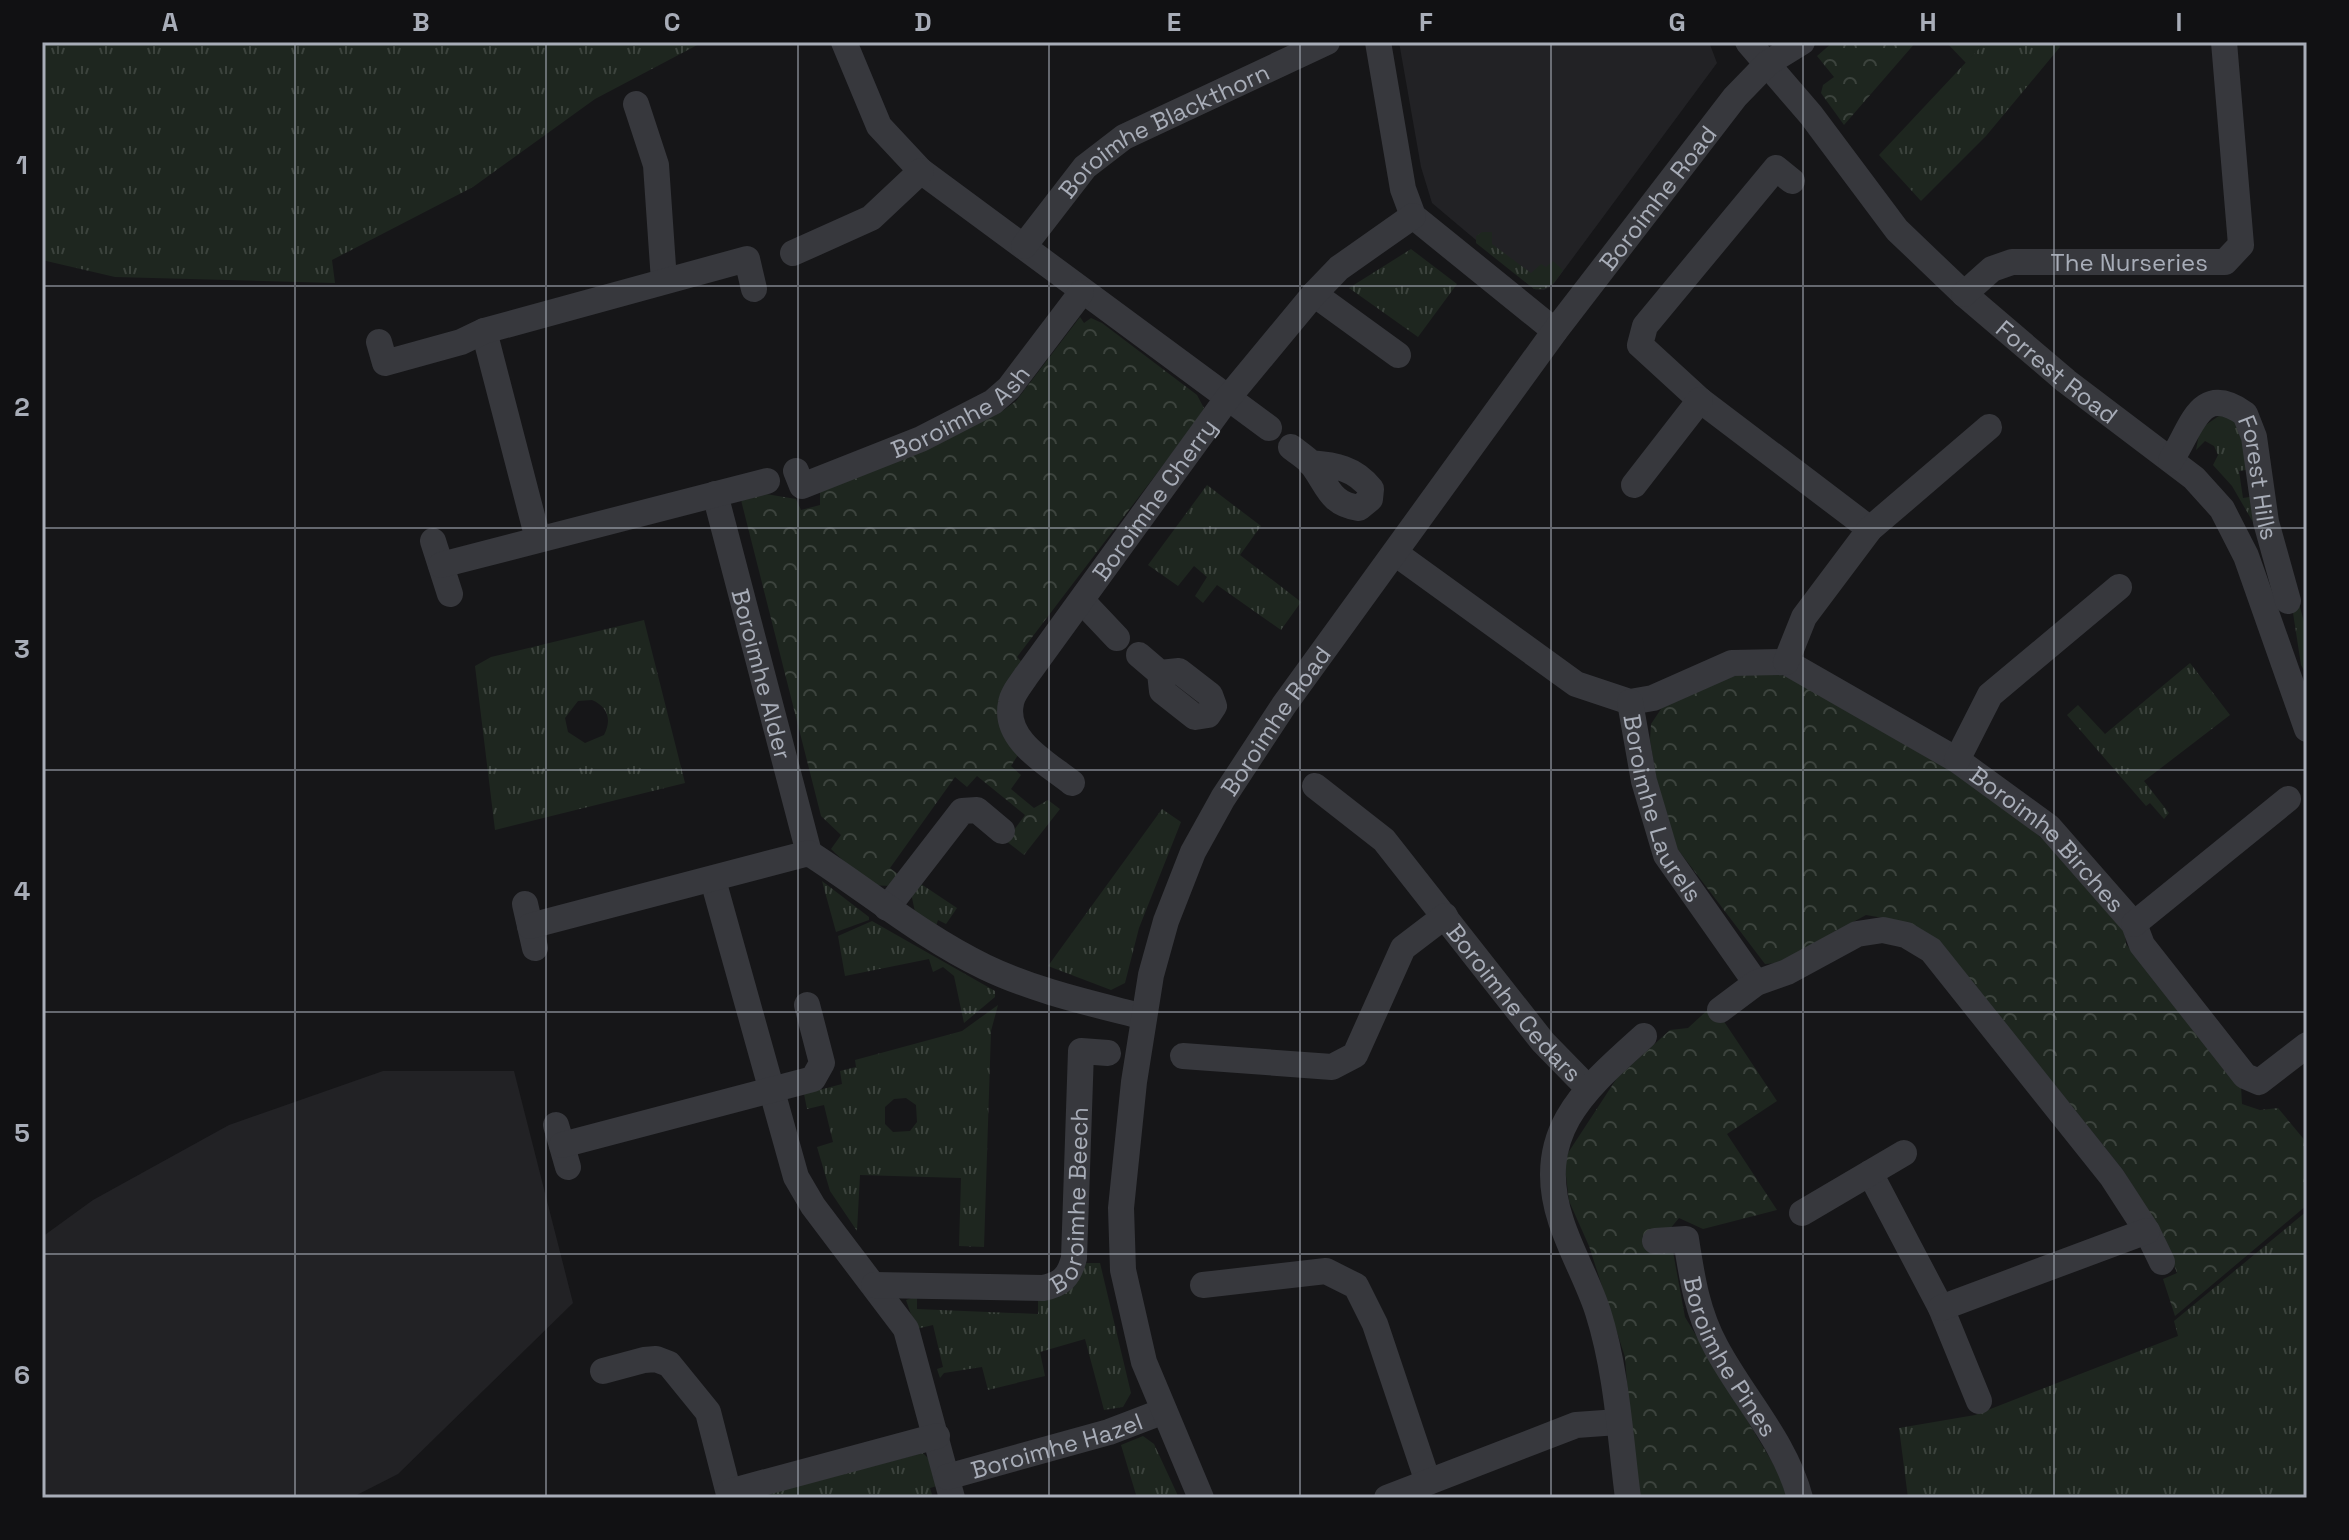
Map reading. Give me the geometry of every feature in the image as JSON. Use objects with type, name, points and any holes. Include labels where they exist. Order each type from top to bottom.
[{"type":"street","points":[[844,42],[879,126],[893,145],[921,171],[1024,246],[1081,293],[1227,399]]},
{"type":"street","name":"Boroimhe Blackthorn","points":[[1024,246],[1085,167],[1124,137],[1327,42]]},
{"type":"street","points":[[1378,42],[1403,189],[1413,216],[1555,331]]},
{"type":"street","name":"Forrest Road","points":[[1748,42],[1768,63],[1897,230],[1964,294],[2111,418],[2171,460],[2209,493],[2234,530],[2307,729]]},
{"type":"street","name":"Boroimhe Road","points":[[1201,1498],[1144,1362],[1131,1311],[1121,1235],[1132,1105],[1151,975],[1166,921],[1193,852],[1255,747],[1555,331],[1735,97],[1768,63],[1802,42]]},
{"type":"street","name":"The Nurseries","points":[[1964,294],[1992,269],[2012,262],[2225,262],[2241,245],[2224,42]]},
{"type":"street","points":[[636,104],[656,165],[664,281]]},
{"type":"street","points":[[1792,181],[1776,168],[1645,326],[1640,345],[1700,400],[1870,529]]},
{"type":"street","points":[[793,253],[871,218],[921,171]]},
{"type":"street","name":"Boroimhe Cherry","points":[[1072,783],[1026,745],[1011,727],[1011,701],[1227,399],[1314,294],[1339,268],[1413,216]]},
{"type":"street","points":[[379,342],[385,363],[461,342],[484,331],[747,259],[754,289]]},
{"type":"street","name":"Boroimhe Ash","points":[[803,487],[921,439],[993,402],[1009,388],[1081,293]]},
{"type":"street","points":[[1314,294],[1398,355]]},
{"type":"street","points":[[484,331],[538,539]]},
{"type":"street","name":"Boroimhe Cherry","points":[[1227,399],[1269,428]]},
{"type":"street","points":[[1634,485],[1700,400]]},
{"type":"street","name":"Forest Hills","points":[[2171,460],[2187,436],[2195,412],[2208,404],[2221,402],[2245,414],[2254,437],[2266,522],[2288,601]]},
{"type":"street","points":[[1630,702],[1653,698],[1732,663],[1786,662],[1804,617],[1870,529],[1989,427]]},
{"type":"street","points":[[450,594],[437,553],[538,539],[767,481]]},
{"type":"street","name":"Boroimhe Alder","points":[[715,494],[809,853]]},
{"type":"street","name":"Boroimhe Laurels","points":[[1395,553],[1576,684],[1630,702],[1644,781],[1666,855],[1756,983]]},
{"type":"street","name":"Boroimhe Birches","points":[[1957,760],[1990,695],[2119,587]]},
{"type":"street","name":"Boroimhe Cherry","points":[[1082,601],[1117,638]]},
{"type":"street","points":[[1139,655],[1160,673]]},
{"type":"street","name":"Boroimhe Birches","points":[[1786,662],[1957,760],[2049,827],[2134,924],[2142,945],[2245,1076],[2259,1082],[2307,1045]]},
{"type":"street","name":"Boroimhe Cedars","points":[[1315,786],[1384,840],[1543,1042],[1587,1087]]},
{"type":"street","name":"Boroimhe Birches","points":[[2134,924],[2288,799]]},
{"type":"street","points":[[887,908],[962,811],[977,810],[1002,831]]},
{"type":"street","points":[[530,926],[809,853],[887,908],[987,968],[1035,987],[1144,1017]]},
{"type":"street","points":[[713,880],[796,1177],[813,1206],[874,1285]]},
{"type":"street","name":"Boroimhe Cedars","points":[[1183,1056],[1332,1067],[1355,1055],[1403,948],[1445,916]]},
{"type":"street","points":[[1720,1010],[1756,983],[1787,972],[1857,934],[1883,930],[1906,935],[1931,950],[2112,1177],[2147,1231],[2162,1262]]},
{"type":"street","points":[[562,1146],[813,1079],[822,1063],[807,1005]]},
{"type":"street","points":[[1628,1498],[1613,1370],[1602,1326],[1561,1221],[1551,1176],[1555,1147],[1587,1087],[1644,1036]]},
{"type":"street","name":"Boroimhe Beech","points":[[874,1285],[1043,1288],[1058,1285],[1069,1274],[1074,1258],[1081,1051],[1108,1053]]},
{"type":"street","points":[[1802,1213],[1904,1153]]},
{"type":"street","points":[[1870,1173],[1941,1308],[1979,1401]]},
{"type":"street","points":[[1941,1308],[2147,1231]]},
{"type":"street","name":"Boroimhe Pines","points":[[1655,1241],[1686,1239],[1695,1301],[1715,1346],[1791,1465],[1800,1498]]},
{"type":"street","points":[[1203,1285],[1326,1271],[1356,1286],[1375,1324],[1428,1482]]},
{"type":"street","name":"Boroimhe Hazel","points":[[874,1285],[906,1329],[950,1487],[1164,1411]]},
{"type":"street","points":[[603,1371],[644,1360],[656,1359],[669,1364],[708,1412],[729,1495],[937,1436]]},
{"type":"street","points":[[1387,1498],[1576,1425],[1618,1422]]},
{"type":"shaded area","points":[[1399,42],[1709,42],[1717,63],[1552,286],[1544,290],[1534,289],[1432,203],[1421,167]]},
{"type":"shaded area","points":[[383,1071],[514,1071],[573,1303],[398,1474],[351,1498],[42,1498],[42,1237],[93,1200],[229,1125]]},
{"type":"green space","points":[[42,42],[703,42],[595,99],[473,187],[332,260],[335,283],[115,277],[42,260]]},
{"type":"green space","points":[[1833,42],[1916,42],[1844,125],[1821,93],[1823,85],[1834,77],[1817,56]]},
{"type":"green space","points":[[1946,42],[1985,42],[1966,63]]},
{"type":"green space","points":[[1985,42],[2058,42],[2060,47],[1986,136],[1921,201],[1879,155]]},
{"type":"green space","points":[[1482,232],[1492,232],[1492,244],[1531,273],[1541,264],[1546,267],[1553,261],[1563,270],[1548,287],[1534,289],[1476,243],[1476,236]]},
{"type":"green space","points":[[1411,249],[1457,284],[1418,337],[1349,288]]},
{"type":"green space","points":[[1080,317],[1084,323],[1091,318],[1102,323],[1197,395],[1205,410],[1017,657],[1022,662],[1003,697],[999,720],[1008,743],[1018,755],[1011,766],[1021,775],[1011,789],[1034,808],[1048,800],[1060,809],[1024,855],[1006,841],[1025,815],[977,776],[967,787],[955,777],[890,868],[900,876],[891,886],[869,885],[831,849],[841,835],[821,816],[741,500],[766,494],[796,499],[801,510],[820,505],[820,491],[1004,410],[1016,401]]},
{"type":"green space","points":[[2223,413],[2239,419],[2252,469],[2239,471],[2243,498],[2256,496],[2257,529],[2232,486],[2213,465],[2218,455],[2214,446],[2205,441],[2196,450],[2200,429]]},
{"type":"green space","points":[[1207,485],[1261,526],[1240,555],[1301,602],[1281,630],[1217,585],[1203,603],[1195,596],[1207,577],[1194,566],[1178,586],[1148,565]]},
{"type":"green space","points":[[2282,541],[2307,633],[2307,676],[2301,665]]},
{"type":"green space","points":[[644,620],[685,783],[495,830],[475,666],[491,657]],"holes":[[[592,700],[602,706],[608,724],[604,735],[585,743],[568,732],[565,718],[578,701]]]},
{"type":"green space","points":[[2190,663],[2230,715],[2144,781],[2169,813],[2164,819],[2150,803],[2146,806],[2067,715],[2078,705],[2105,734]]},
{"type":"green space","points":[[1761,670],[1802,682],[1883,726],[1966,780],[2044,841],[2078,873],[2117,920],[2126,944],[2241,1086],[2242,1104],[2260,1110],[2278,1108],[2307,1143],[2307,1205],[2175,1316],[2163,1279],[2177,1273],[2162,1234],[2123,1170],[1951,956],[1895,920],[1866,915],[1778,963],[1765,964],[1676,847],[1664,824],[1650,740],[1651,724],[1663,706],[1729,674]]},
{"type":"green space","points":[[1162,809],[1181,822],[1139,928],[1125,983],[1111,990],[1048,966]]},
{"type":"green space","points":[[822,881],[869,917],[869,920],[836,932]]},
{"type":"green space","points":[[918,882],[957,908],[946,924],[938,920],[936,926],[915,912],[911,893]]},
{"type":"green space","points":[[872,921],[995,991],[995,997],[964,1023],[954,976],[943,967],[933,972],[929,959],[845,976],[838,936]]},
{"type":"green space","points":[[998,1005],[991,1031],[984,1247],[959,1246],[961,1178],[860,1175],[857,1231],[830,1191],[817,1147],[833,1142],[824,1105],[807,1109],[804,1094],[842,1084],[840,1071],[856,1067],[855,1060],[962,1031]],"holes":[[[906,1098],[916,1105],[917,1122],[910,1131],[893,1132],[885,1124],[885,1107],[894,1099]]]},
{"type":"green space","points":[[1713,1005],[1777,1101],[1727,1134],[1777,1210],[1703,1229],[1679,1218],[1669,1230],[1685,1317],[1780,1475],[1787,1498],[1636,1498],[1625,1357],[1589,1246],[1569,1201],[1564,1159],[1617,1078],[1670,1030],[1688,1028]]},
{"type":"green space","points":[[2307,1211],[2307,1498],[1908,1498],[1899,1428],[1975,1415],[2178,1336],[2174,1321]]},
{"type":"green space","points":[[1083,1263],[1100,1263],[1131,1393],[1123,1407],[1104,1410],[1085,1339],[1040,1352],[1045,1376],[988,1390],[982,1367],[944,1373],[940,1378],[937,1369],[943,1367],[933,1325],[916,1329],[906,1300],[917,1296],[917,1309],[1038,1314],[1038,1300],[1063,1294]]},
{"type":"green space","points":[[1143,1436],[1154,1444],[1179,1498],[1137,1498],[1121,1445]]},
{"type":"green space","points":[[923,1453],[930,1460],[937,1486],[930,1488],[933,1498],[751,1498]]}]
